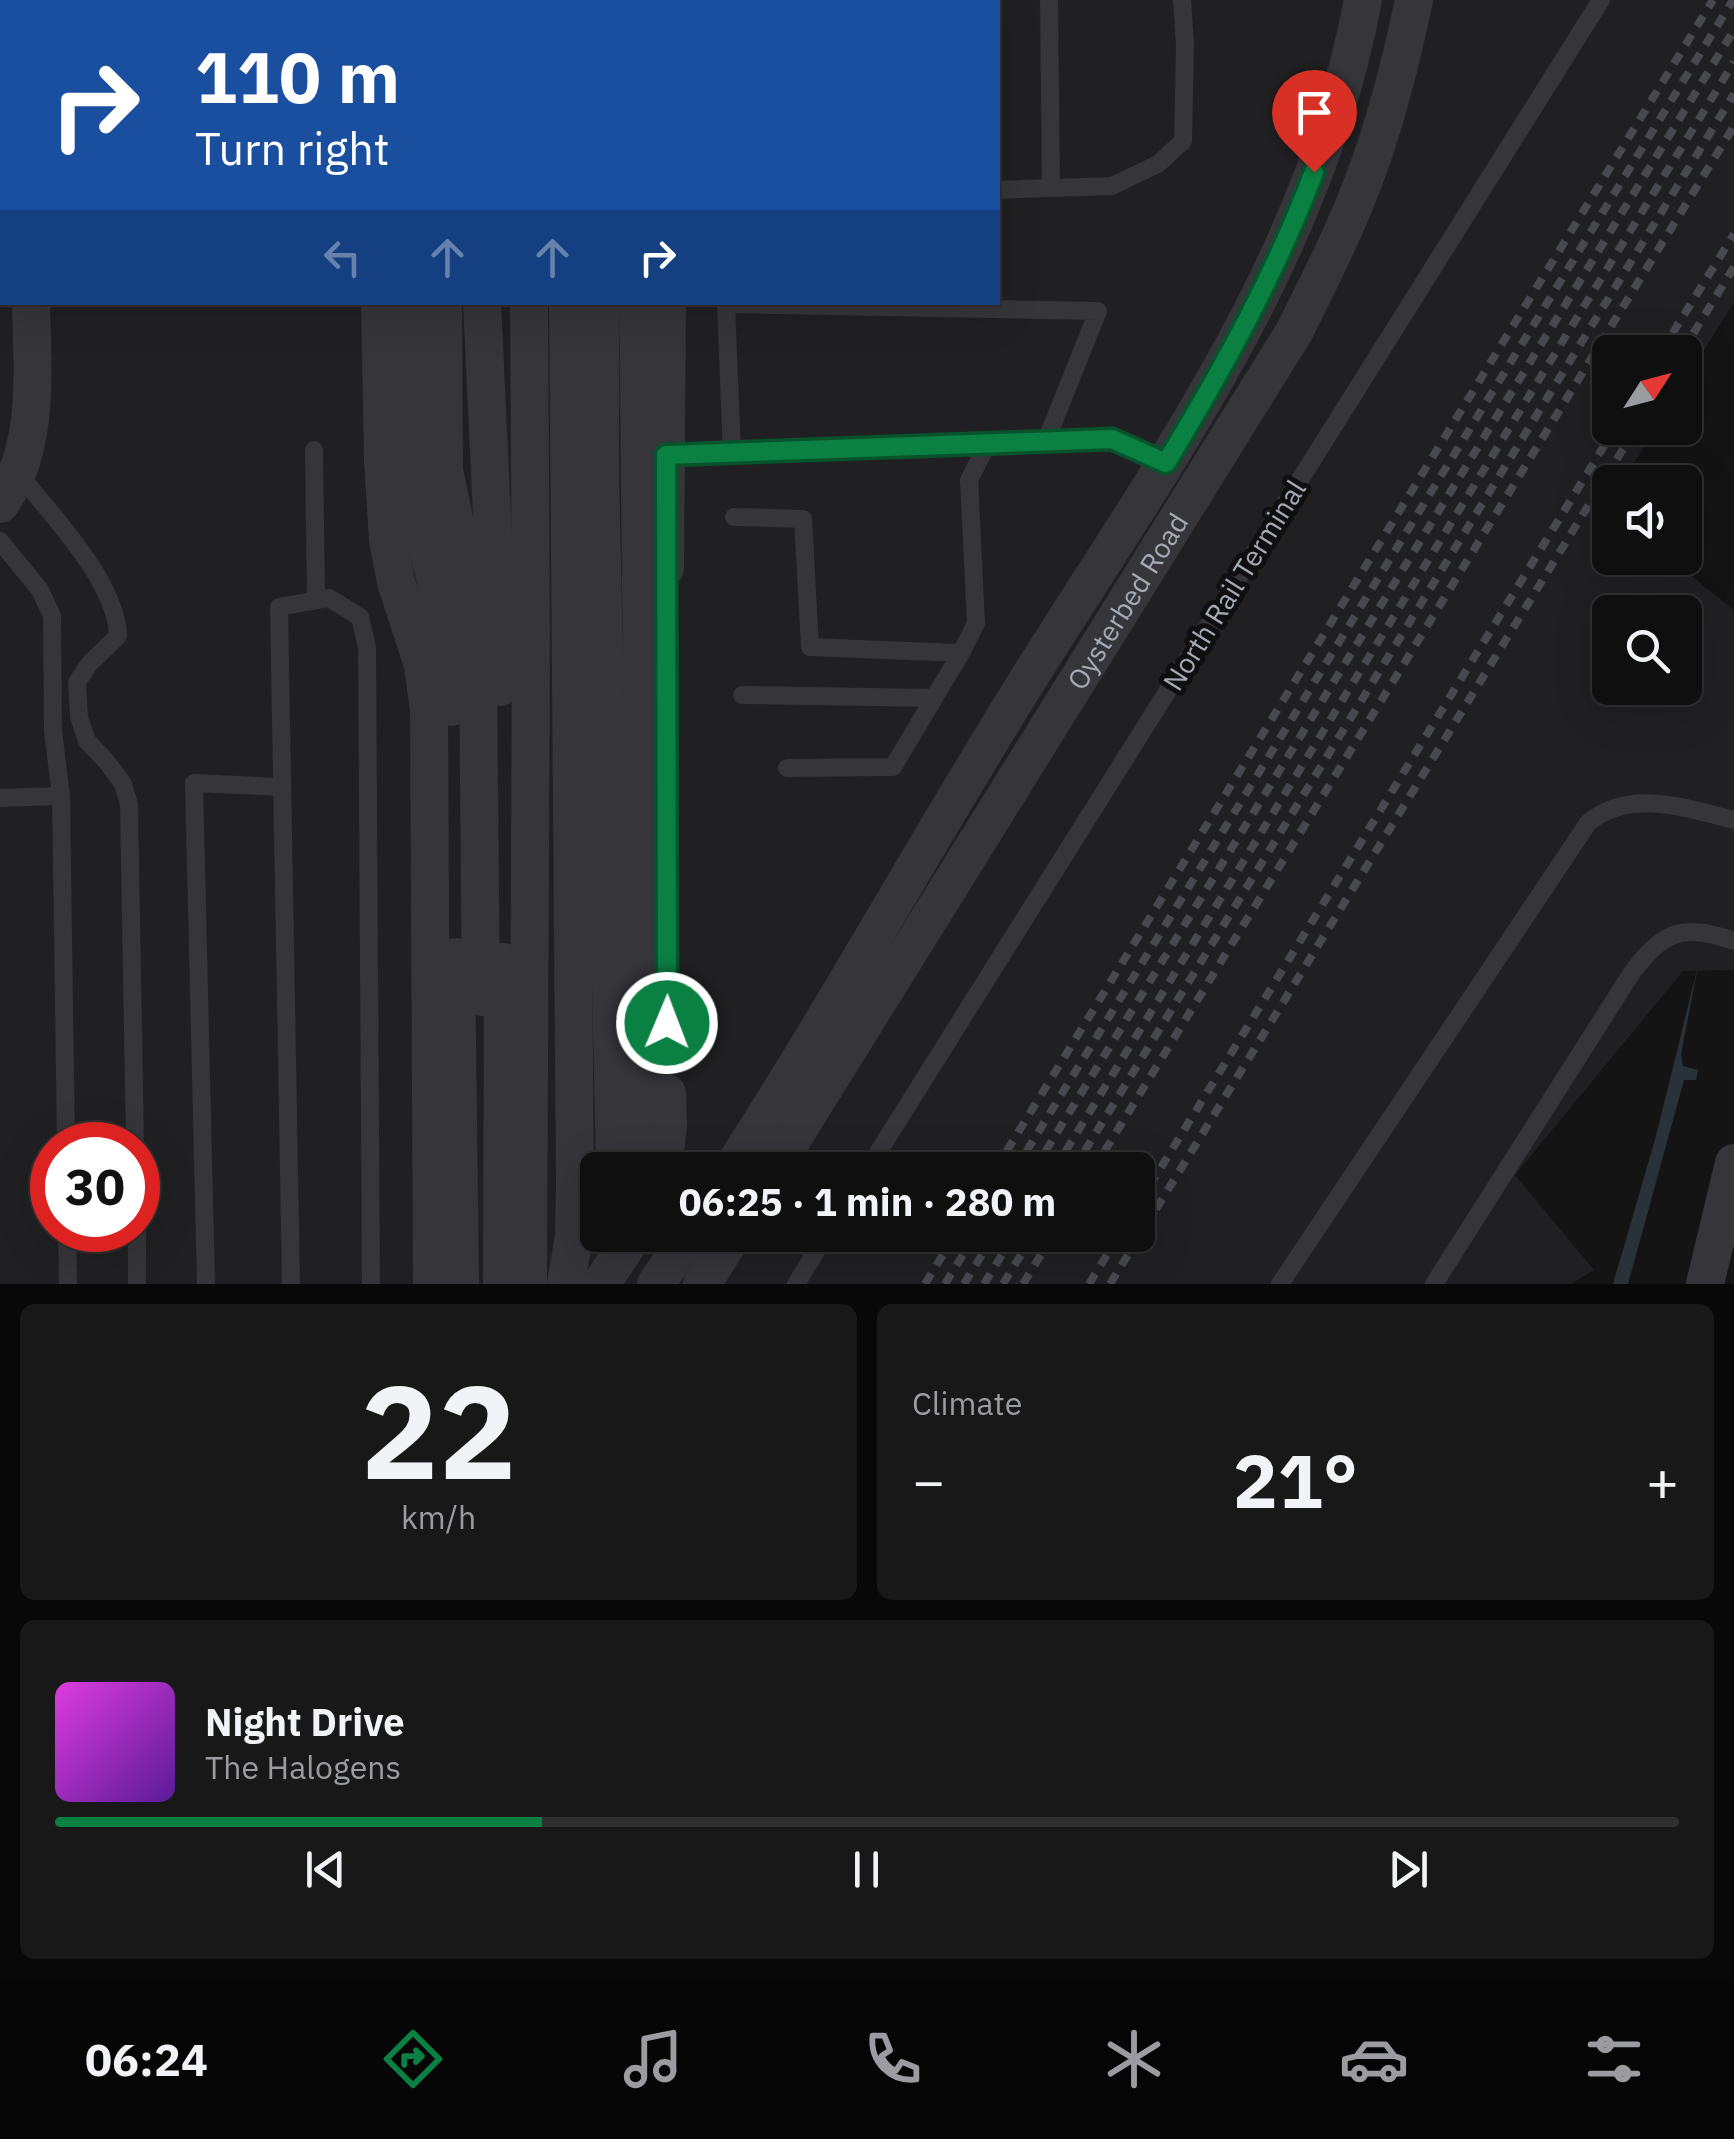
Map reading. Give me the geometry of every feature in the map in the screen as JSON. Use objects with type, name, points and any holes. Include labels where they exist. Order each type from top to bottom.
[{"type":"street","name":"Oysterbed Road","points":[[742,1152],[1221,373],[1289,238],[1327,140],[1363,0]]},
{"type":"street","name":"Oysterbed Road","points":[[784,1152],[1294,332],[1362,185],[1414,0]]},
{"type":"street","points":[[8,487],[24,454],[30,398],[31,305]]},
{"type":"street","points":[[380,305],[388,540],[396,582],[423,665],[429,711],[432,1284]]},
{"type":"street","points":[[413,305],[418,504],[437,586],[452,709],[460,1284]]},
{"type":"street","points":[[442,305],[444,470],[467,580],[478,673],[484,1284]]},
{"type":"street","points":[[482,305],[500,658],[502,1284]]},
{"type":"street","points":[[528,1284],[532,659],[529,305]]},
{"type":"street","points":[[566,1284],[574,1236],[575,1186],[568,305]]},
{"type":"street","points":[[600,305],[614,1152]]},
{"type":"street","points":[[637,1152],[644,1118],[646,1056],[638,305]]},
{"type":"street","points":[[665,1152],[667,305]]},
{"type":"street","points":[[1706,1284],[1734,1163]]},
{"type":"street","points":[[656,1284],[678,1252]]},
{"type":"street","points":[[702,1284],[722,1252]]},
{"type":"lane","points":[[1049,0],[1051,188]]},
{"type":"lane","points":[[1000,190],[1112,186],[1158,164],[1183,141],[1182,0]]},
{"type":"lane","name":"North Rail Terminal","points":[[878,1152],[1601,0]]},
{"type":"lane","points":[[726,305],[732,453]]},
{"type":"lane","points":[[788,305],[1098,310],[1046,441]]},
{"type":"lane","points":[[666,455],[1112,439],[1166,463]]},
{"type":"lane","points":[[787,768],[893,767],[976,624],[969,480],[988,443]]},
{"type":"lane","points":[[314,450],[316,599]]},
{"type":"lane","points":[[8,487],[80,553],[109,595],[117,620],[118,636],[76,682],[79,717],[88,741],[123,784],[130,804],[136,1122]]},
{"type":"lane","points":[[734,517],[803,519],[810,647],[961,653]]},
{"type":"lane","points":[[0,541],[40,590],[52,616],[53,731],[61,796],[66,1122]]},
{"type":"lane","points":[[291,1284],[278,607],[329,598],[360,617],[367,647],[371,1284]]},
{"type":"lane","points":[[742,695],[934,698]]},
{"type":"lane","points":[[206,1284],[194,784],[282,786]]},
{"type":"lane","points":[[0,798],[61,796]]},
{"type":"lane","points":[[1280,1284],[1588,822],[1604,810],[1638,802],[1734,820]]},
{"type":"lane","points":[[1434,1284],[1649,949],[1666,936],[1690,932],[1734,942]]},
{"type":"lane","points":[[67,1252],[68,1284]]},
{"type":"lane","points":[[137,1252],[137,1284]]},
{"type":"lane","points":[[796,1284],[816,1252]]},
{"type":"shaded area","points":[[1000,0],[1734,0],[1734,302],[1702,354],[1702,335],[1592,335],[1592,445],[1645,445],[1633,465],[1592,465],[1592,575],[1690,575],[1734,610],[1734,970],[1683,971],[1515,1175],[1594,1270],[1571,1284],[0,1284],[0,305],[1000,305]]},
{"type":"shaded area","points":[[1698,966],[1681,1054],[1683,1066],[1698,1070],[1696,1080],[1684,1080],[1628,1284],[1613,1284],[1656,1136]]},
{"type":"railway","points":[[1006,1152],[1713,0]]},
{"type":"railway","points":[[1026,1152],[1733,0]]},
{"type":"railway","points":[[1045,1152],[1734,30]]},
{"type":"railway","points":[[1065,1152],[1734,62]]},
{"type":"railway","points":[[1084,1152],[1734,94]]},
{"type":"railway","points":[[1104,1152],[1734,126]]},
{"type":"railway","points":[[1672,335],[1734,234]]},
{"type":"railway","points":[[1692,335],[1734,267]]},
{"type":"railway","points":[[1155,1177],[1605,445]]},
{"type":"railway","points":[[1110,1284],[1626,445]]},
{"type":"railway","points":[[925,1284],[945,1252]]},
{"type":"railway","points":[[945,1284],[965,1252]]},
{"type":"railway","points":[[964,1284],[984,1252]]},
{"type":"railway","points":[[984,1284],[1004,1252]]},
{"type":"railway","points":[[1003,1284],[1023,1252]]},
{"type":"railway","points":[[1023,1284],[1043,1252]]},
{"type":"railway","points":[[1089,1284],[1109,1252]]},
{"type":"route","points":[[667,1023],[666,455],[1112,439],[1166,463],[1221,373],[1289,238],[1314,172]]}]
